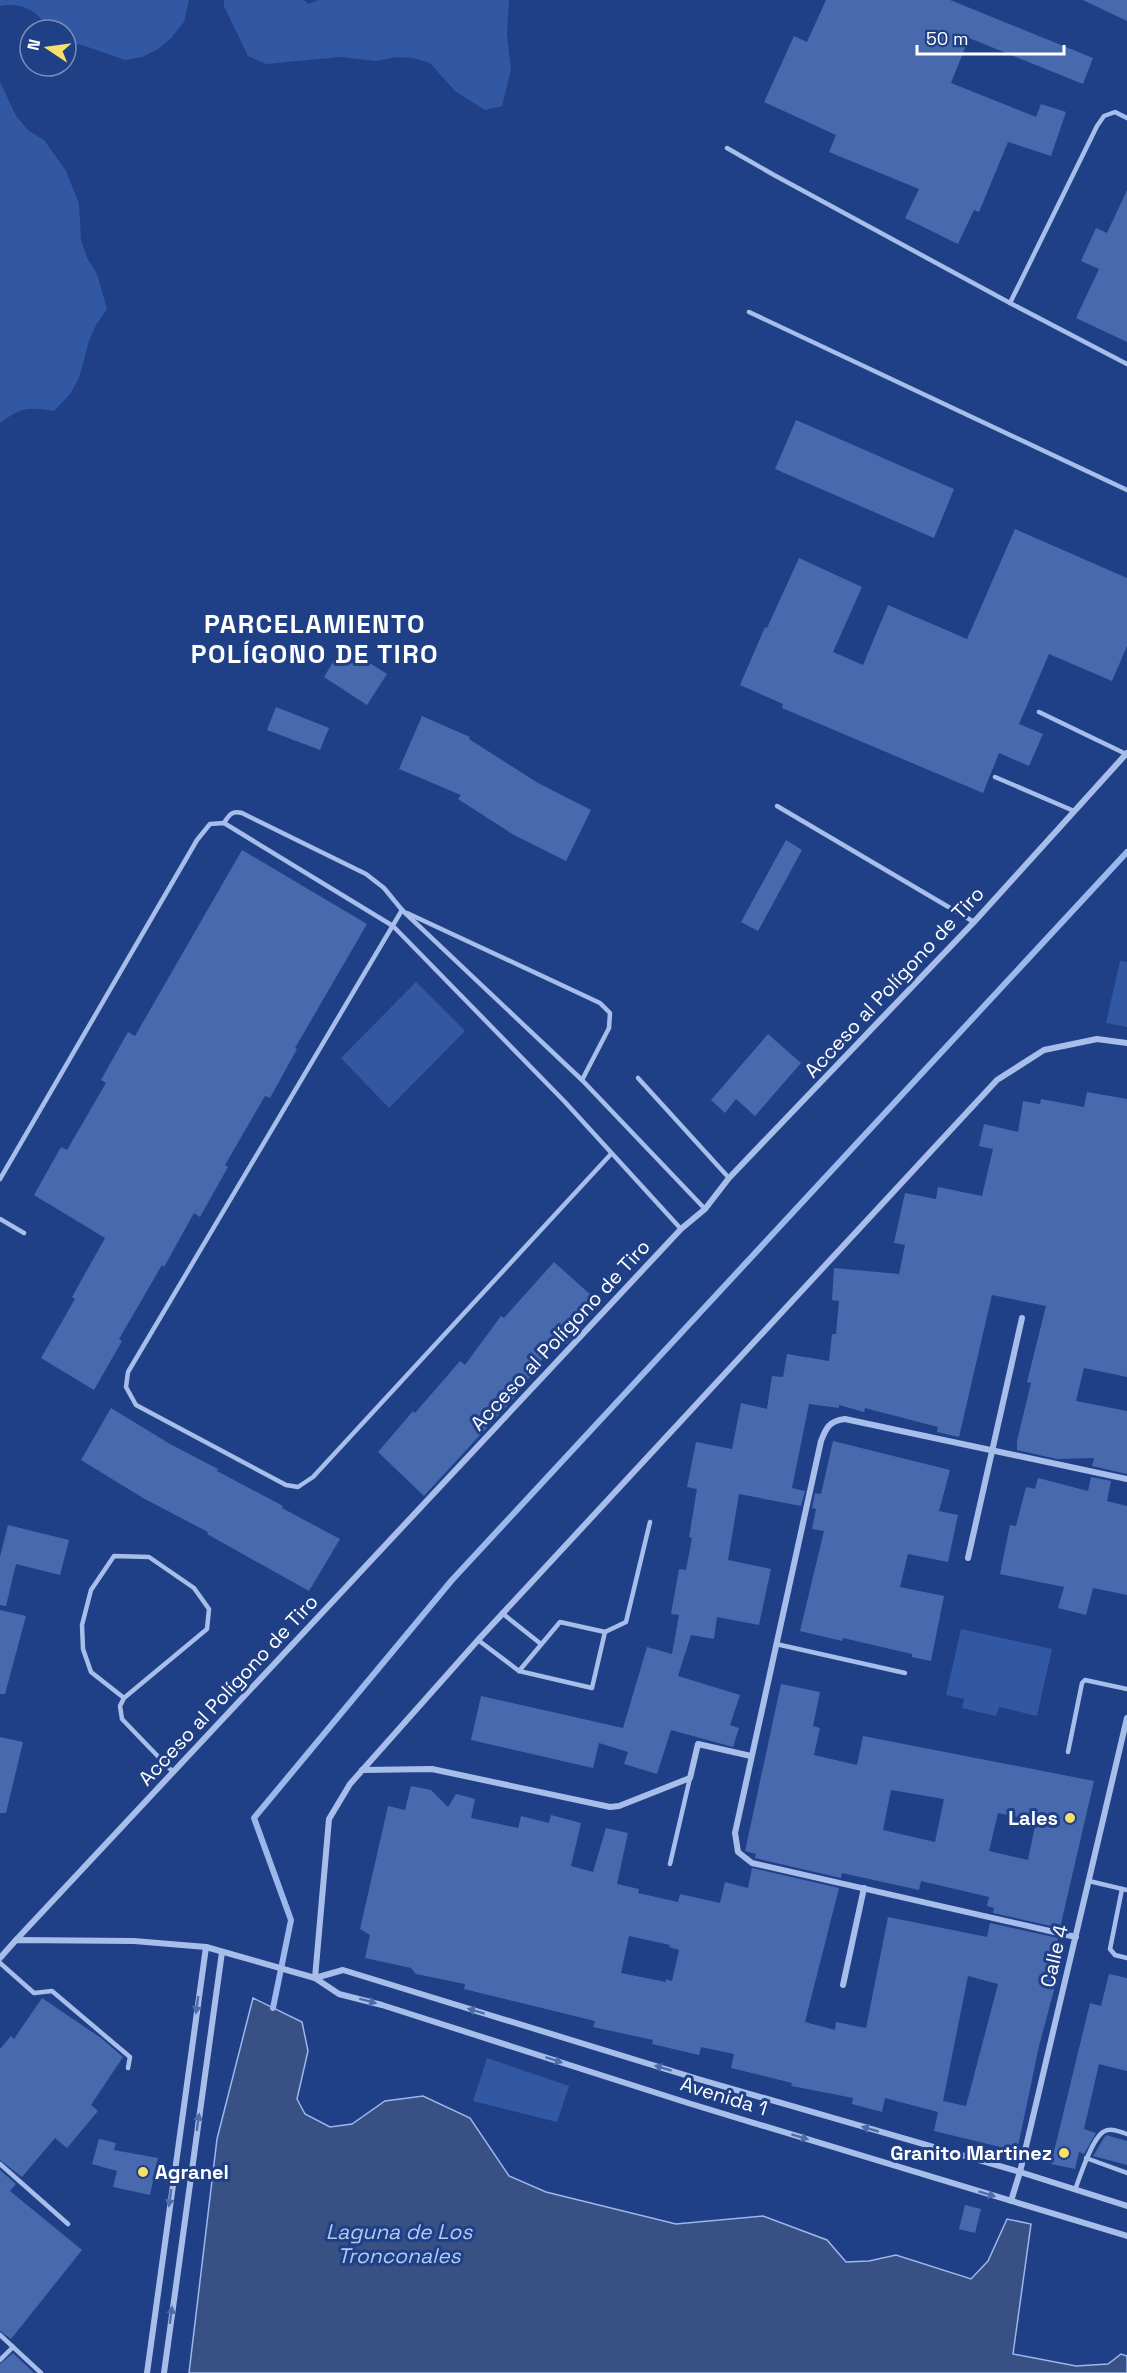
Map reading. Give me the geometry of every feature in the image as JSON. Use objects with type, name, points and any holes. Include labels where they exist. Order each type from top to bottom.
[{"type":"street","name":"Acceso al Polígono de Tiro","points":[[0,1958],[681,1229],[705,1209],[729,1178],[974,922],[1126,753]]},
{"type":"street","points":[[315,1978],[329,1819],[350,1784],[362,1770],[502,1613],[997,1080],[1044,1050],[1097,1039],[1127,1042]]},
{"type":"street","points":[[968,1558],[1022,1318]]},
{"type":"street","points":[[1076,1937],[753,1863],[738,1852],[735,1833],[821,1442],[827,1426],[835,1420],[844,1419],[1127,1479]]},
{"type":"street","name":"Calle 4","points":[[1011,2201],[1020,2172],[1127,1718]]},
{"type":"street","points":[[362,1770],[397,1768],[432,1770],[610,1807],[619,1806],[690,1778],[698,1744],[751,1756]]},
{"type":"street","points":[[843,1985],[864,1888]]},
{"type":"street","name":"Avenida 1","points":[[16,1940],[134,1941],[206,1947],[315,1978],[339,1994],[382,2005],[688,2103],[1127,2236]]},
{"type":"street","points":[[147,2373],[206,1947]]},
{"type":"street","points":[[164,2373],[222,1952]]},
{"type":"street","name":"Avenida 1","points":[[315,1978],[343,1970],[698,2079],[1020,2172],[1127,2206]]},
{"type":"lane","points":[[1010,303],[1104,116],[1114,112],[1127,118]]},
{"type":"lane","points":[[727,148],[1010,303],[1127,364]]},
{"type":"lane","points":[[748,312],[1127,490]]},
{"type":"lane","points":[[1039,712],[1126,753]]},
{"type":"lane","points":[[995,777],[1074,811]]},
{"type":"lane","points":[[777,806],[974,922]]},
{"type":"lane","points":[[224,823],[230,814],[236,811],[366,874],[384,888],[402,910],[582,1080],[705,1209]]},
{"type":"lane","points":[[0,1179],[196,840],[210,824],[224,823],[393,926],[565,1102],[681,1229]]},
{"type":"lane","points":[[402,910],[128,1372],[126,1387],[136,1405],[286,1485],[298,1487],[313,1477],[611,1154]]},
{"type":"lane","points":[[402,910],[600,1003],[610,1013],[609,1028],[582,1080]]},
{"type":"lane","points":[[638,1078],[729,1178]]},
{"type":"lane","points":[[0,1219],[24,1233]]},
{"type":"lane","points":[[519,1671],[560,1622],[605,1632],[626,1622],[650,1522]]},
{"type":"lane","points":[[124,1698],[91,1672],[82,1649],[82,1625],[91,1590],[114,1556],[149,1557],[194,1588],[209,1610],[207,1629],[124,1698],[120,1706],[122,1719],[173,1772]]},
{"type":"lane","points":[[502,1613],[541,1644]]},
{"type":"lane","points":[[478,1640],[519,1671],[592,1688],[605,1632]]},
{"type":"lane","points":[[776,1644],[905,1672]]},
{"type":"lane","points":[[1068,1752],[1082,1683],[1085,1680],[1127,1689]]},
{"type":"lane","points":[[670,1864],[690,1778]]},
{"type":"lane","points":[[1089,1881],[1125,1890],[1110,1948],[1115,1955],[1127,1958]]},
{"type":"lane","points":[[0,1963],[34,1993],[52,1991],[130,2057],[128,2068]]},
{"type":"lane","points":[[1076,2190],[1086,2158],[1101,2133],[1105,2130],[1127,2134]]},
{"type":"lane","points":[[1086,2158],[1127,2173]]},
{"type":"lane","points":[[0,2164],[68,2224]]},
{"type":"lane","points":[[0,2335],[41,2373]]},
{"type":"lane","points":[[0,2360],[13,2347]]},
{"type":"shaded area","points":[[0,0],[189,0],[184,22],[171,38],[158,49],[142,57],[125,60],[78,44],[78,18],[40,18],[23,7],[0,6]]},
{"type":"shaded area","points":[[224,0],[304,0],[308,4],[319,0],[509,0],[507,34],[511,70],[502,106],[485,110],[455,91],[430,63],[413,58],[396,57],[376,61],[340,57],[266,64],[248,56],[224,6]]},
{"type":"shaded area","points":[[0,82],[16,116],[29,131],[44,140],[66,171],[79,204],[81,240],[87,258],[97,274],[107,309],[89,341],[79,378],[70,394],[54,411],[37,409],[20,411],[0,423]]},
{"type":"shaded area","points":[[1120,961],[1127,962],[1127,1027],[1106,1023]]},
{"type":"shaded area","points":[[416,982],[465,1031],[389,1108],[341,1058]]},
{"type":"shaded area","points":[[961,1629],[1052,1649],[1037,1716],[999,1707],[996,1716],[962,1708],[964,1699],[946,1695]]},
{"type":"shaded area","points":[[487,2058],[569,2086],[557,2122],[473,2101]]},
{"type":"water","name":"Laguna de Los Tronconales","points":[[253,1998],[302,2022],[308,2051],[297,2099],[305,2114],[330,2127],[352,2124],[385,2101],[423,2096],[470,2118],[509,2176],[546,2192],[676,2224],[763,2216],[827,2240],[846,2262],[869,2261],[896,2255],[971,2279],[988,2261],[1007,2219],[1031,2224],[1013,2354],[1076,2366],[1108,2364],[1121,2354],[1127,2356],[1127,2373],[189,2373],[217,2139]]},
{"type":"building","points":[[826,0],[950,0],[1093,58],[1083,84],[969,38],[951,83],[1036,117],[1041,104],[1066,112],[1051,156],[1008,142],[979,212],[974,210],[958,244],[905,218],[919,189],[829,152],[836,135],[764,102],[794,36],[807,42]]},
{"type":"building","points":[[1083,0],[1127,0],[1127,21]]},
{"type":"building","points":[[1127,190],[1127,342],[1076,318],[1099,269],[1081,261],[1096,228],[1107,233]]},
{"type":"building","points":[[796,420],[954,489],[934,538],[775,469]]},
{"type":"building","points":[[1015,529],[1127,578],[1127,646],[1112,681],[1049,654],[1019,724],[1043,734],[1029,766],[999,753],[983,793],[782,708],[783,704],[740,685],[799,558],[862,587],[833,652],[863,665],[888,605],[967,639]]},
{"type":"building","points":[[343,646],[387,674],[367,705],[324,677]]},
{"type":"building","points":[[276,707],[329,728],[320,750],[267,730]]},
{"type":"building","points":[[422,716],[470,737],[469,739],[538,783],[591,810],[566,861],[514,835],[458,799],[461,795],[399,769]]},
{"type":"building","points":[[786,840],[802,850],[758,931],[741,922]]},
{"type":"building","points":[[242,850],[367,924],[295,1048],[297,1049],[270,1098],[265,1096],[225,1165],[228,1167],[200,1217],[194,1213],[164,1267],[162,1265],[119,1339],[122,1341],[94,1390],[41,1358],[75,1299],[72,1297],[105,1238],[34,1195],[61,1147],[67,1150],[106,1083],[101,1080],[128,1032],[135,1036]]},
{"type":"building","points":[[768,1034],[801,1063],[755,1116],[736,1099],[725,1113],[711,1100]]},
{"type":"building","points":[[1087,1092],[1127,1099],[1127,1377],[1084,1368],[1076,1401],[1127,1411],[1127,1474],[1092,1466],[1094,1458],[1057,1459],[1017,1450],[1017,1441],[1031,1383],[1027,1382],[1046,1306],[992,1295],[959,1437],[937,1432],[938,1427],[865,1408],[864,1412],[839,1405],[839,1408],[809,1404],[792,1488],[805,1491],[801,1506],[739,1494],[728,1560],[771,1569],[759,1625],[717,1617],[714,1639],[691,1635],[678,1676],[740,1695],[730,1725],[739,1728],[733,1747],[671,1730],[657,1774],[624,1764],[628,1752],[599,1743],[593,1768],[471,1740],[481,1696],[623,1728],[647,1647],[672,1654],[679,1615],[671,1614],[679,1569],[686,1570],[692,1538],[689,1537],[697,1489],[687,1487],[696,1442],[732,1449],[741,1403],[767,1409],[772,1376],[783,1377],[787,1354],[829,1361],[832,1334],[836,1334],[839,1301],[832,1300],[834,1268],[899,1274],[905,1245],[894,1243],[905,1193],[936,1199],[938,1187],[982,1196],[993,1149],[979,1146],[984,1124],[1018,1132],[1023,1101],[1040,1104],[1041,1099],[1084,1107]]},
{"type":"building","points":[[554,1262],[601,1304],[566,1344],[558,1337],[516,1396],[424,1496],[378,1452],[460,1361],[465,1365],[501,1316],[504,1318]]},
{"type":"building","points":[[111,1408],[170,1444],[218,1469],[217,1471],[340,1539],[309,1591],[207,1534],[208,1532],[143,1498],[81,1460]]},
{"type":"building","points":[[833,1441],[950,1470],[939,1511],[958,1515],[948,1562],[908,1554],[900,1587],[944,1596],[931,1661],[912,1657],[912,1654],[843,1638],[842,1641],[800,1631],[824,1531],[812,1529],[816,1509],[812,1508],[815,1493],[821,1494]]},
{"type":"building","points":[[1091,1477],[1111,1481],[1107,1501],[1127,1506],[1127,1595],[1093,1588],[1086,1615],[1058,1608],[1064,1587],[1000,1574],[1010,1525],[1016,1526],[1026,1487],[1035,1489],[1038,1478],[1088,1491]]},
{"type":"building","points":[[8,1525],[69,1540],[60,1575],[16,1564],[6,1606],[0,1605],[0,1557]]},
{"type":"building","points":[[0,1610],[26,1616],[5,1694],[0,1694]]},
{"type":"building","points":[[781,1684],[820,1692],[813,1726],[820,1728],[814,1755],[857,1765],[863,1736],[1094,1781],[1060,1928],[993,1913],[994,1908],[987,1906],[989,1897],[921,1881],[919,1890],[842,1873],[841,1878],[755,1858],[756,1854],[745,1851]],"holes":[[[891,1790],[944,1799],[935,1842],[883,1830]],[[998,1813],[1036,1821],[1028,1860],[989,1851]]]},
{"type":"building","points":[[0,1737],[23,1742],[6,1813],[0,1813]]},
{"type":"building","points":[[411,1786],[431,1790],[448,1807],[456,1794],[475,1799],[471,1818],[518,1828],[521,1816],[549,1823],[551,1815],[581,1823],[571,1866],[593,1872],[606,1828],[628,1833],[617,1884],[639,1889],[638,1893],[678,1902],[680,1894],[720,1903],[725,1882],[748,1888],[752,1868],[839,1888],[805,2022],[835,2030],[836,2022],[866,2028],[888,1917],[987,1937],[990,1923],[1058,1938],[1057,1944],[1061,1944],[1054,1974],[1058,1975],[1039,2046],[1017,2151],[934,2131],[938,2112],[885,2098],[882,2112],[852,2104],[853,2098],[791,2086],[792,2083],[731,2068],[734,2054],[701,2047],[699,2055],[652,2044],[653,2040],[593,2027],[595,2021],[464,1989],[465,1984],[416,1974],[411,1968],[365,1958],[370,1935],[360,1929],[388,1806],[405,1810]],"holes":[[[629,1936],[670,1945],[669,1947],[679,1950],[672,1981],[666,1979],[666,1982],[621,1973]],[[968,1976],[998,1984],[966,2106],[943,2101]]]},
{"type":"building","points":[[1109,1974],[1127,1978],[1127,2071],[1099,2064],[1084,2129],[1096,2133],[1084,2154],[1079,2152],[1075,2169],[1051,2164],[1090,2003],[1101,2006]]},
{"type":"building","points":[[42,1998],[101,2038],[123,2057],[91,2105],[98,2111],[67,2148],[55,2138],[22,2177],[0,2160],[0,2049],[11,2036],[14,2039]]},
{"type":"building","points":[[1106,2135],[1127,2141],[1127,2165],[1093,2156]]},
{"type":"building","points":[[99,2139],[116,2143],[114,2150],[158,2158],[150,2195],[113,2187],[117,2171],[92,2164]]},
{"type":"building","points":[[0,2170],[16,2184],[10,2191],[82,2250],[11,2339],[0,2331]]},
{"type":"building","points":[[965,2205],[981,2209],[975,2233],[959,2229]]},
{"type":"building","points":[[13,2353],[34,2373],[0,2373],[0,2364]]},
{"type":"waterway","points":[[273,2008],[291,1920],[254,1818],[452,1580],[1127,852]]},
{"type":"place","name":"Lales","points":[[1070,1818]]},
{"type":"place","name":"Granito Martinez","points":[[1064,2153]]},
{"type":"place","name":"Agranel","points":[[143,2172]]},
{"type":"district","name":"PARCELAMIENTO POLÍGONO DE TIRO","points":[[315,639]]}]
